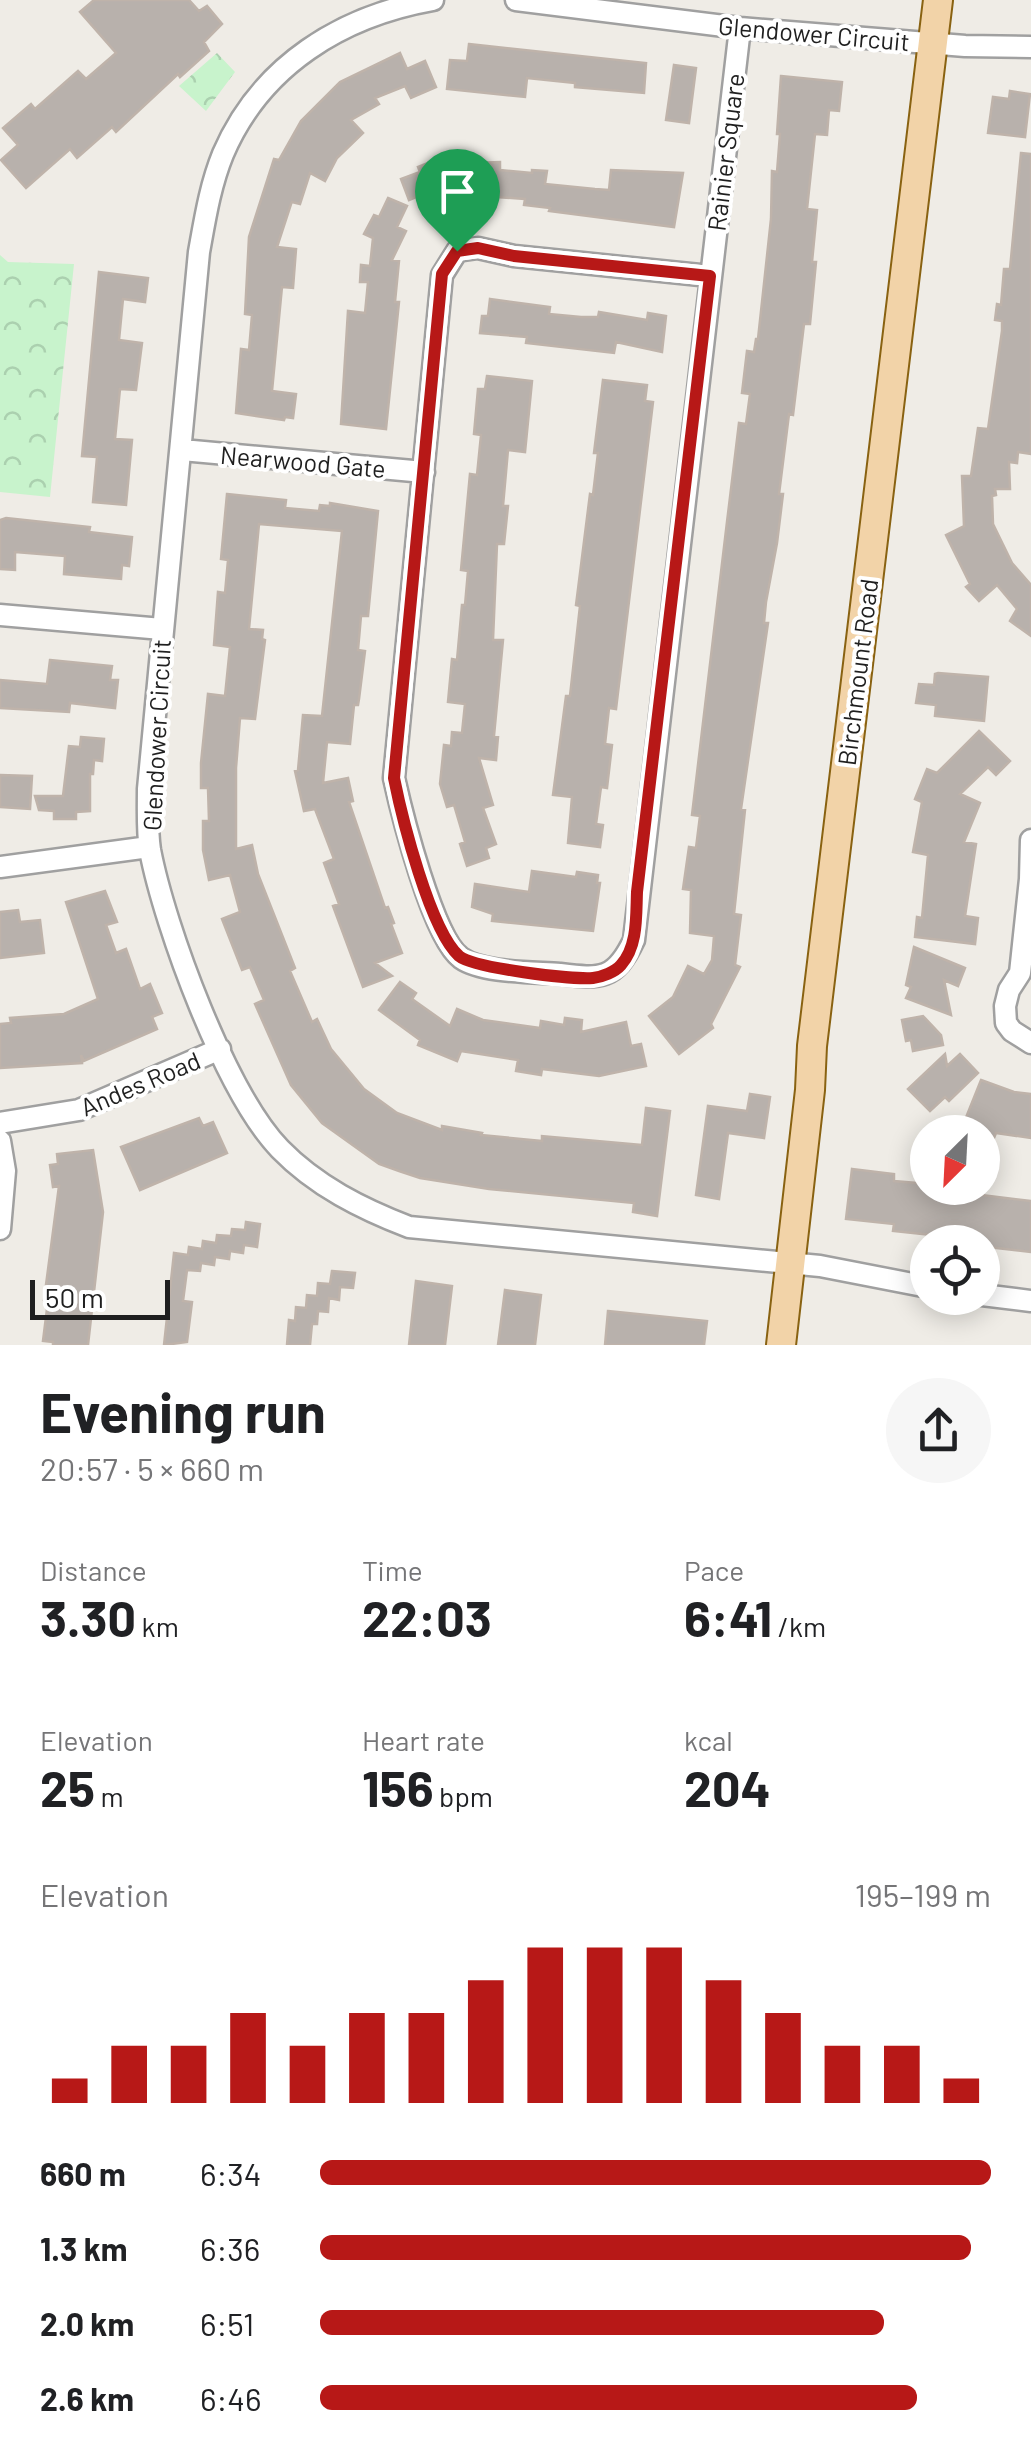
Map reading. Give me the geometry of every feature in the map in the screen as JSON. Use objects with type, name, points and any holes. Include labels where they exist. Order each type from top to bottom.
[{"type":"main road","name":"Birchmount Road","points":[[780,1345],[814,1026],[938,0]]},
{"type":"street","name":"Glendower Circuit","points":[[434,0],[377,6],[328,35],[286,68],[250,108],[222,156],[207,204],[199,252],[148,789],[150,847],[178,949],[220,1050],[256,1120],[280,1149],[315,1180],[393,1221],[447,1231],[790,1263],[910,1283]]},
{"type":"street","name":"Glendower Circuit","points":[[516,0],[740,28],[934,44],[1031,47]]},
{"type":"street","name":"Rainier Square","points":[[710,276],[514,256],[478,248],[457,251],[442,274],[394,778],[402,819],[441,930],[461,958],[487,967],[593,978],[613,972],[622,964],[636,929],[637,892],[740,28]]},
{"type":"street","name":"Nearwood Gate","points":[[182,450],[424,472]]},
{"type":"street","points":[[0,615],[162,628]]},
{"type":"street","points":[[1031,840],[1020,973],[1005,1006],[1006,1022],[1012,1031],[1031,1043]]},
{"type":"street","points":[[0,867],[150,847]]},
{"type":"street","name":"Andes Road","points":[[0,1124],[79,1110],[220,1050]]},
{"type":"street","points":[[0,1140],[5,1172],[0,1229]]},
{"type":"street","points":[[1000,1297],[1031,1300]]},
{"type":"green space","points":[[217,53],[235,72],[206,111],[179,86]]},
{"type":"green space","points":[[0,255],[8,262],[74,264],[50,497],[0,492]]},
{"type":"building","points":[[94,0],[189,0],[199,11],[207,6],[222,24],[204,42],[209,51],[180,77],[178,74],[116,132],[112,127],[77,158],[70,149],[26,188],[1,160],[18,145],[3,128],[31,104],[35,109],[78,71],[86,79],[116,53],[80,12]]},
{"type":"building","points":[[469,44],[646,63],[644,93],[527,78],[525,97],[447,89],[450,60],[467,61]]},
{"type":"building","points":[[400,53],[407,69],[425,61],[436,87],[411,98],[405,86],[375,98],[379,104],[351,120],[363,133],[337,158],[325,181],[310,173],[300,204],[291,204],[277,247],[296,249],[293,288],[282,287],[272,391],[296,394],[293,418],[236,413],[241,349],[249,350],[252,315],[245,314],[249,237],[274,159],[279,160],[301,121],[340,82]]},
{"type":"building","points":[[674,65],[696,68],[689,123],[666,120]]},
{"type":"building","points":[[781,76],[842,82],[839,111],[829,110],[827,135],[815,134],[807,209],[817,210],[810,324],[804,324],[793,415],[789,414],[779,494],[783,494],[766,602],[764,623],[768,623],[741,809],[745,810],[734,914],[741,915],[735,965],[740,967],[711,1024],[713,1028],[679,1054],[649,1016],[673,997],[688,966],[704,974],[712,960],[714,936],[690,933],[691,890],[683,889],[689,847],[696,848],[700,816],[692,815],[739,423],[746,424],[750,394],[742,393],[747,351],[754,352],[758,339],[772,171],[777,172]]},
{"type":"building","points":[[1010,91],[1030,94],[1025,137],[988,133],[993,97],[1009,99]]},
{"type":"building","points":[[1021,153],[1031,154],[1031,454],[1018,452],[1017,463],[1009,462],[1010,489],[995,489],[996,495],[992,496],[993,524],[1012,563],[1031,585],[1031,636],[1010,621],[1017,609],[997,585],[979,601],[966,587],[970,584],[946,535],[964,526],[962,476],[971,476],[978,428],[988,429],[1002,331],[1002,321],[995,320],[997,304],[1001,305],[1004,269],[1010,269]]},
{"type":"building","points":[[440,158],[443,164],[500,162],[500,170],[547,171],[545,184],[609,190],[611,170],[683,173],[674,227],[549,211],[550,208],[524,205],[525,199],[482,196],[482,190],[459,190],[432,201],[428,192],[409,200],[401,179]]},
{"type":"building","points":[[388,198],[407,206],[397,227],[406,231],[392,260],[399,261],[395,302],[399,302],[386,429],[341,424],[348,311],[365,313],[368,282],[360,282],[361,265],[370,266],[373,238],[364,234],[374,215],[379,217]]},
{"type":"building","points":[[99,272],[148,278],[145,302],[123,299],[119,340],[142,343],[136,390],[120,389],[115,439],[132,440],[126,505],[93,502],[97,457],[82,456]]},
{"type":"building","points":[[490,299],[550,307],[549,314],[598,317],[599,312],[647,320],[648,313],[666,316],[662,352],[616,342],[614,353],[526,343],[527,337],[480,333]]},
{"type":"building","points":[[487,376],[532,381],[525,452],[508,450],[504,544],[497,544],[493,640],[503,640],[494,736],[498,737],[496,760],[479,758],[493,805],[483,808],[496,844],[486,848],[489,858],[467,866],[460,844],[465,842],[454,805],[447,807],[440,784],[444,745],[451,746],[452,732],[462,733],[465,704],[448,702],[452,659],[457,660],[465,605],[468,571],[461,570],[470,474],[477,475],[481,435],[474,434],[478,389],[485,389]]},
{"type":"building","points":[[603,380],[647,385],[645,401],[653,402],[616,709],[609,708],[605,744],[612,745],[607,788],[601,787],[596,824],[603,825],[600,847],[568,843],[572,797],[553,795],[566,696],[570,696],[580,606],[576,605],[590,494],[593,495]]},
{"type":"building","points":[[227,494],[286,500],[285,508],[319,511],[320,505],[330,503],[378,511],[368,616],[361,616],[358,650],[365,651],[358,705],[354,705],[350,744],[327,742],[323,783],[348,778],[353,801],[349,802],[402,953],[375,963],[392,976],[363,987],[333,906],[339,904],[324,863],[334,859],[315,809],[304,811],[295,771],[303,715],[322,716],[342,531],[259,524],[249,629],[263,630],[265,640],[255,719],[240,718],[236,849],[252,845],[258,874],[295,968],[290,971],[312,1022],[317,1019],[331,1049],[364,1089],[397,1113],[442,1130],[442,1126],[481,1135],[542,1141],[542,1136],[642,1145],[646,1108],[670,1111],[657,1216],[633,1212],[634,1203],[489,1189],[420,1178],[379,1164],[322,1123],[291,1085],[255,1004],[264,1000],[250,967],[242,970],[222,919],[240,912],[230,875],[209,880],[203,850],[203,821],[209,821],[208,788],[201,788],[208,694],[225,696],[230,647],[214,645],[218,592],[225,593],[228,560],[221,559]]},
{"type":"building","points":[[0,520],[90,527],[89,532],[132,537],[129,566],[122,565],[121,579],[64,574],[65,556],[15,552],[15,570],[0,569]]},
{"type":"building","points":[[50,660],[112,666],[110,680],[118,680],[115,708],[70,703],[69,712],[0,708],[0,680],[47,684]]},
{"type":"building","points":[[938,673],[988,677],[984,721],[935,716],[936,705],[916,703],[919,684],[934,685]]},
{"type":"building","points":[[979,731],[1010,761],[996,775],[988,767],[960,794],[980,803],[964,842],[976,844],[965,916],[978,918],[975,944],[915,937],[917,917],[922,918],[928,855],[913,852],[922,802],[915,799],[927,769],[937,773]]},
{"type":"building","points":[[81,737],[104,739],[102,761],[94,760],[90,774],[90,811],[76,812],[76,819],[54,819],[54,811],[39,810],[35,796],[63,796],[69,746],[80,747]]},
{"type":"building","points":[[0,775],[32,776],[30,809],[0,807]]},
{"type":"building","points":[[532,871],[576,877],[577,872],[598,875],[593,931],[492,921],[493,914],[472,907],[475,884],[529,892]]},
{"type":"building","points":[[105,891],[117,922],[106,925],[116,953],[126,949],[140,989],[150,984],[162,1013],[152,1017],[157,1029],[84,1061],[81,1055],[82,1063],[0,1068],[0,1024],[11,1023],[10,1018],[64,1014],[98,999],[66,902]]},
{"type":"building","points":[[18,910],[20,922],[40,920],[44,953],[0,958],[0,912]]},
{"type":"building","points":[[914,947],[965,968],[958,986],[944,980],[951,1015],[906,998],[911,987],[906,985]]},
{"type":"building","points":[[400,982],[416,993],[412,999],[450,1026],[457,1009],[483,1020],[540,1028],[541,1021],[564,1025],[565,1018],[582,1020],[581,1032],[626,1022],[631,1046],[641,1044],[646,1066],[599,1076],[542,1069],[541,1075],[516,1071],[518,1060],[461,1051],[457,1061],[418,1045],[420,1040],[379,1010]]},
{"type":"building","points":[[923,1016],[941,1035],[943,1045],[913,1051],[911,1040],[906,1041],[902,1020]]},
{"type":"building","points":[[945,1054],[947,1066],[960,1054],[978,1073],[949,1101],[945,1097],[930,1111],[908,1089]]},
{"type":"building","points":[[981,1080],[1031,1094],[1031,1138],[1000,1134],[1000,1115],[967,1115]]},
{"type":"building","points":[[750,1094],[770,1097],[764,1138],[728,1133],[719,1199],[696,1195],[708,1106],[747,1111]]},
{"type":"building","points":[[199,1118],[203,1126],[213,1122],[227,1153],[140,1190],[121,1147]]},
{"type":"building","points":[[93,1150],[103,1212],[88,1345],[53,1345],[43,1341],[48,1301],[44,1300],[59,1186],[53,1187],[50,1165],[58,1164],[57,1154]]},
{"type":"building","points":[[852,1169],[894,1174],[894,1181],[910,1182],[910,1205],[1000,1205],[1000,1197],[1031,1201],[1031,1252],[1000,1248],[1000,1225],[910,1225],[910,1233],[893,1231],[894,1224],[846,1219]]},
{"type":"building","points":[[246,1222],[260,1224],[257,1247],[244,1245],[243,1253],[230,1251],[229,1259],[215,1257],[214,1265],[201,1263],[200,1271],[187,1270],[183,1301],[192,1302],[187,1342],[164,1345],[174,1253],[188,1255],[189,1247],[202,1249],[203,1241],[216,1243],[217,1235],[231,1236],[232,1229],[245,1230]]},
{"type":"building","points":[[332,1271],[355,1273],[353,1288],[340,1287],[339,1300],[329,1298],[328,1312],[318,1311],[310,1345],[287,1345],[289,1320],[295,1321],[296,1307],[306,1308],[307,1295],[317,1296],[318,1283],[330,1284]]},
{"type":"building","points":[[416,1281],[452,1286],[445,1345],[409,1345]]},
{"type":"building","points":[[505,1290],[541,1295],[535,1345],[498,1345]]},
{"type":"building","points":[[608,1311],[707,1321],[704,1345],[605,1345]]},
{"type":"route","points":[[478,248],[514,256],[710,276],[637,892],[636,929],[622,964],[613,972],[593,978],[487,967],[461,958],[441,930],[402,819],[394,778],[442,274],[457,251],[478,248]]}]
